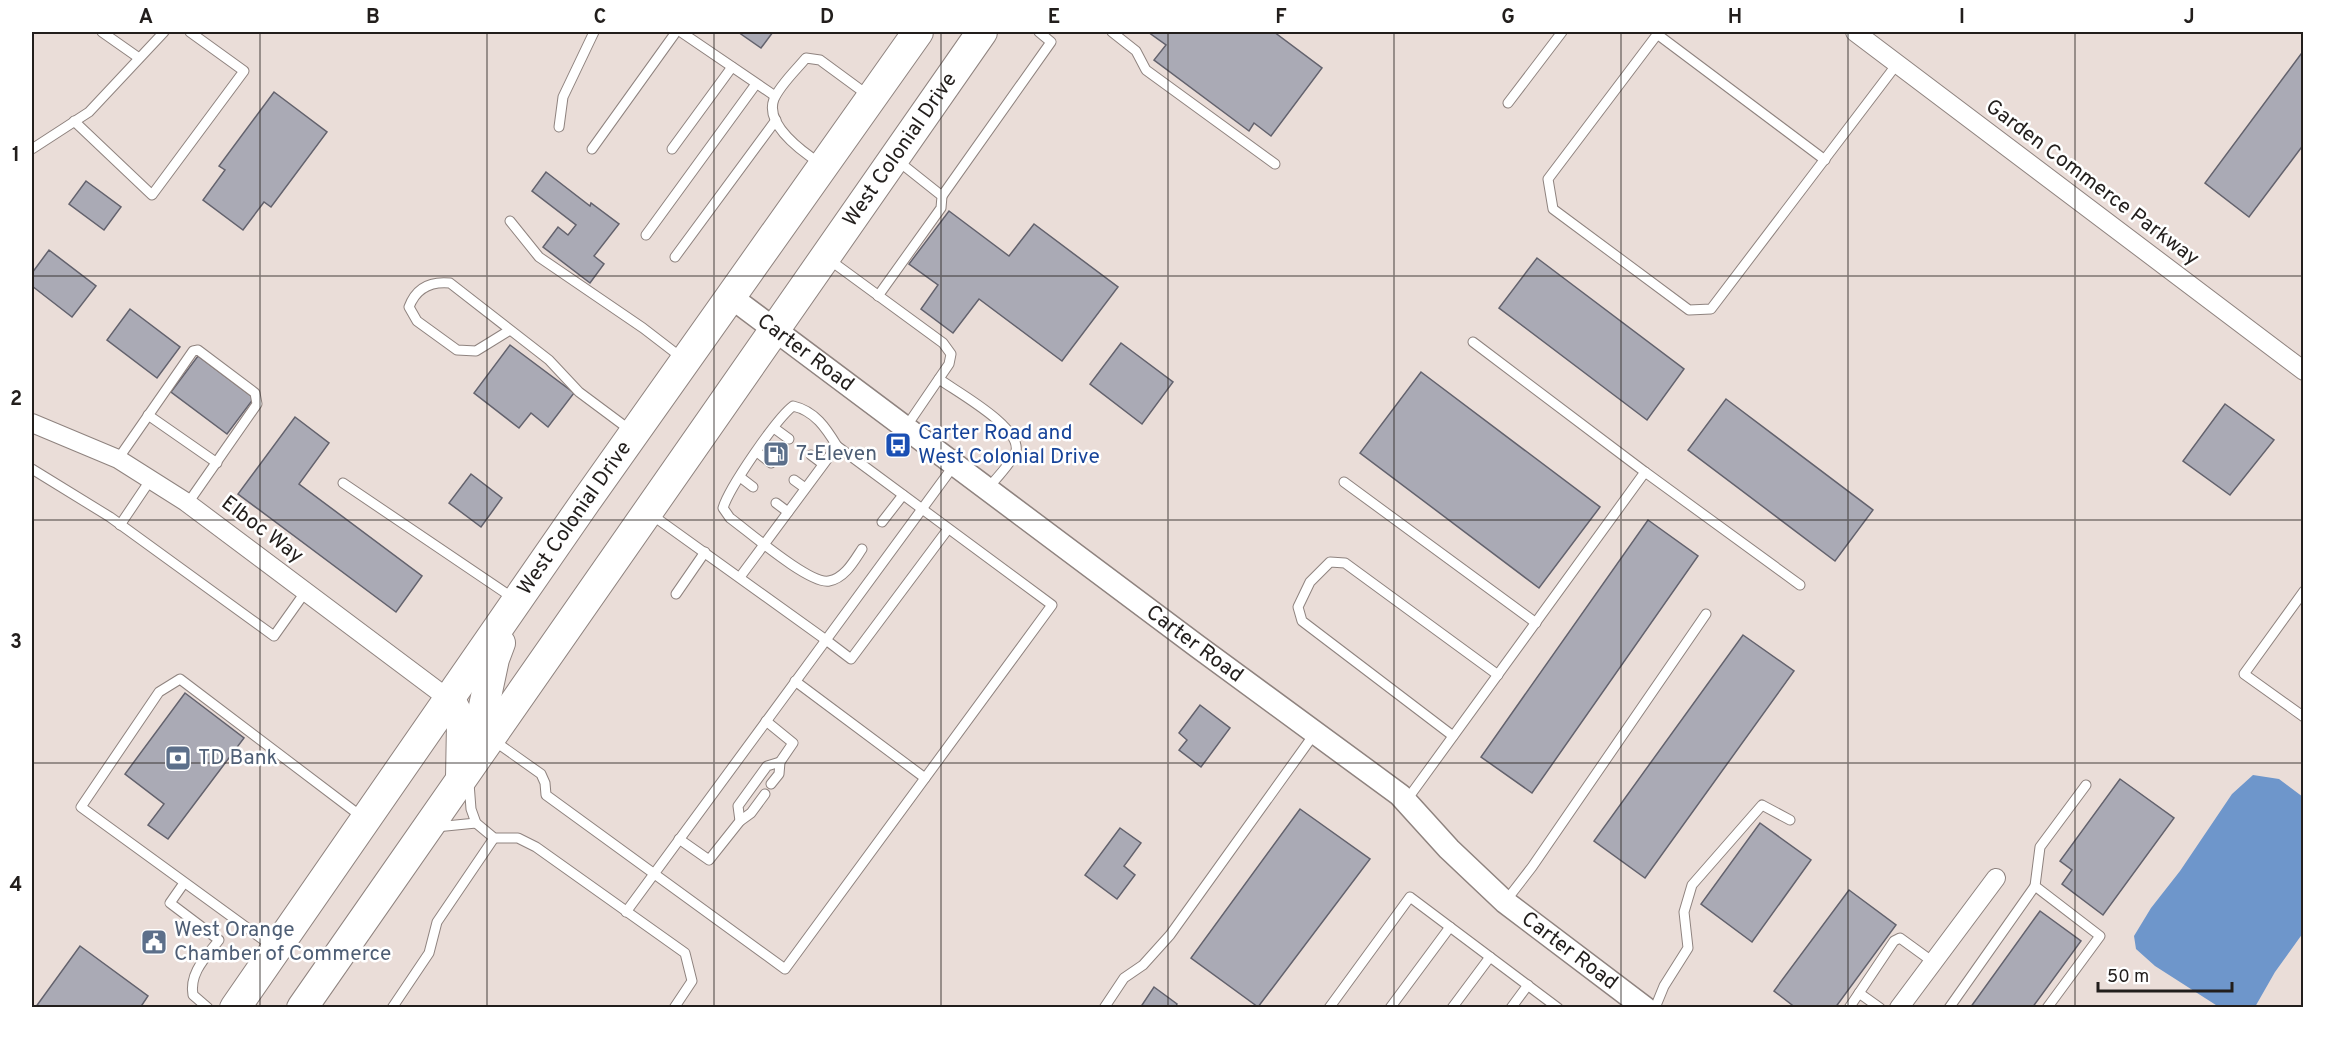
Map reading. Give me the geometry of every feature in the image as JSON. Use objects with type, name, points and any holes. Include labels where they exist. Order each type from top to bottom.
[{"type":"highway","name":"West Colonial Drive","points":[[307,1004],[425,829],[982,32]]},
{"type":"highway","name":"West Colonial Drive","points":[[235,1008],[634,434],[824,166],[913,33]]},
{"type":"highway","points":[[489,738],[484,706],[488,679],[518,602]]},
{"type":"highway","points":[[450,700],[462,723],[464,773]]},
{"type":"street","name":"Garden Commerce Parkway","points":[[1855,32],[2304,370]]},
{"type":"street","name":"Carter Road","points":[[731,297],[1406,801],[1449,849],[1504,902],[1645,1008]]},
{"type":"street","name":"Elboc Way","points":[[32,423],[118,459],[151,479],[306,591],[450,700]]},
{"type":"street","points":[[1899,1008],[1996,878]]},
{"type":"lane","points":[[102,32],[139,58]]},
{"type":"lane","points":[[32,149],[89,112],[164,32]]},
{"type":"lane","points":[[74,121],[152,195],[244,71],[190,32]]},
{"type":"lane","points":[[559,128],[563,97],[594,32]]},
{"type":"lane","points":[[592,149],[678,32],[775,96]]},
{"type":"lane","points":[[879,296],[934,220],[941,208],[942,196],[1051,42],[1039,32]]},
{"type":"lane","points":[[1112,32],[1136,51],[1146,70],[1275,164]]},
{"type":"lane","points":[[1508,103],[1562,32]]},
{"type":"lane","points":[[1825,160],[1658,33],[1548,179],[1553,210],[1689,310],[1711,309],[1825,160],[1897,63]]},
{"type":"lane","points":[[824,166],[787,138],[776,120],[772,105],[775,96],[806,58],[820,60],[871,98]]},
{"type":"lane","points":[[672,149],[732,67]]},
{"type":"lane","points":[[646,235],[756,84]]},
{"type":"lane","points":[[675,257],[776,120]]},
{"type":"lane","points":[[894,158],[942,196]]},
{"type":"lane","points":[[510,221],[539,257],[643,328],[686,361]]},
{"type":"lane","points":[[825,257],[943,344],[951,354],[949,364],[906,427]]},
{"type":"lane","points":[[510,330],[476,351],[457,350],[417,321],[409,307],[413,297],[424,287],[434,283],[450,283],[549,360],[579,392],[634,434]]},
{"type":"lane","points":[[1473,342],[1800,585]]},
{"type":"lane","points":[[118,459],[192,351],[198,350],[255,393],[257,404],[188,504]]},
{"type":"lane","points":[[939,380],[1003,424],[1011,431],[1017,443],[1016,453],[988,488]]},
{"type":"lane","points":[[489,738],[541,774],[545,783],[546,795],[785,969],[1052,605],[837,446],[825,425],[803,408],[793,406],[784,413],[726,497],[723,508],[730,518],[818,581],[829,581],[839,577],[848,570],[862,549]]},
{"type":"lane","points":[[148,415],[217,463]]},
{"type":"lane","points":[[774,428],[789,439]]},
{"type":"lane","points":[[740,577],[837,446]]},
{"type":"lane","points":[[757,452],[771,463]]},
{"type":"lane","points":[[812,455],[823,464]]},
{"type":"lane","points":[[626,912],[955,464]]},
{"type":"lane","points":[[32,469],[120,525],[274,636],[306,591]]},
{"type":"lane","points":[[1406,801],[1645,472]]},
{"type":"lane","points":[[740,477],[753,487]]},
{"type":"lane","points":[[120,525],[151,479]]},
{"type":"lane","points":[[794,480],[805,488]]},
{"type":"lane","points":[[1344,482],[1536,623]]},
{"type":"lane","points":[[343,483],[518,602]]},
{"type":"lane","points":[[882,522],[903,495]]},
{"type":"lane","points":[[776,503],[788,512]]},
{"type":"lane","points":[[647,512],[851,659],[948,529]]},
{"type":"lane","points":[[676,594],[705,552]]},
{"type":"lane","points":[[1453,736],[1302,621],[1298,607],[1310,582],[1330,562],[1345,563],[1498,675]]},
{"type":"lane","points":[[2304,591],[2244,674],[2304,717]]},
{"type":"lane","points":[[1504,902],[1532,867],[1706,615]]},
{"type":"lane","points":[[276,949],[81,807],[159,692],[180,679],[366,820]]},
{"type":"lane","points":[[795,681],[925,778]]},
{"type":"lane","points":[[766,721],[793,743],[780,762],[778,774],[771,784]]},
{"type":"lane","points":[[1104,1008],[1124,978],[1143,965],[1170,935],[1315,733]]},
{"type":"lane","points":[[740,821],[738,806],[767,766],[780,762]]},
{"type":"lane","points":[[464,773],[476,823],[494,838],[518,838],[536,847],[685,953],[692,981],[674,1008]]},
{"type":"lane","points":[[1949,1008],[2035,886],[2040,847],[2086,785]]},
{"type":"lane","points":[[679,839],[709,860],[765,794]]},
{"type":"lane","points":[[1655,1008],[1664,986],[1688,948],[1684,912],[1692,885],[1762,805],[1790,820]]},
{"type":"lane","points":[[425,829],[476,823]]},
{"type":"lane","points":[[392,1008],[429,953],[437,922],[494,838]]},
{"type":"lane","points":[[184,883],[170,903],[219,940],[199,966],[191,983],[193,995],[208,1008]]},
{"type":"lane","points":[[2035,886],[2100,936],[2047,1008]]},
{"type":"lane","points":[[1329,1008],[1410,897],[1558,1008]]},
{"type":"lane","points":[[1390,1008],[1450,927]]},
{"type":"lane","points":[[1849,1008],[1894,941],[1900,938],[1933,962]]},
{"type":"lane","points":[[1452,1008],[1490,957]]},
{"type":"lane","points":[[1511,1008],[1528,985]]},
{"type":"lane","points":[[1859,993],[1880,1008]]},
{"type":"water","points":[[2253,775],[2279,779],[2303,797],[2303,933],[2275,972],[2255,1007],[2219,1007],[2155,966],[2136,949],[2134,936],[2151,908],[2180,871],[2232,794]]},
{"type":"building","points":[[738,32],[773,32],[761,48]]},
{"type":"building","points":[[1148,32],[1274,32],[1322,68],[1271,136],[1254,123],[1249,131],[1154,60],[1166,45]]},
{"type":"building","points":[[2304,50],[2304,144],[2249,217],[2205,183]]},
{"type":"building","points":[[274,92],[327,132],[271,207],[264,202],[243,230],[203,200],[225,170],[219,166]]},
{"type":"building","points":[[546,172],[590,206],[591,203],[619,224],[594,256],[604,264],[590,283],[543,247],[558,227],[568,235],[576,225],[532,191]]},
{"type":"building","points":[[86,181],[121,207],[104,230],[69,204]]},
{"type":"building","points":[[949,211],[1009,256],[1034,224],[1118,287],[1062,361],[979,299],[953,333],[921,309],[938,285],[909,264]]},
{"type":"building","points":[[49,250],[96,286],[72,317],[32,286],[32,273]]},
{"type":"building","points":[[1537,258],[1684,369],[1647,420],[1499,308]]},
{"type":"building","points":[[130,309],[180,347],[157,378],[107,340]]},
{"type":"building","points":[[1121,343],[1173,382],[1142,424],[1090,384]]},
{"type":"building","points":[[510,345],[574,393],[548,427],[531,413],[519,428],[474,393]]},
{"type":"building","points":[[198,356],[254,398],[227,434],[171,392]]},
{"type":"building","points":[[1421,372],[1600,507],[1539,588],[1360,453]]},
{"type":"building","points":[[1726,399],[1873,510],[1835,561],[1688,450]]},
{"type":"building","points":[[2225,404],[2274,440],[2230,495],[2183,461]]},
{"type":"building","points":[[295,417],[329,443],[299,484],[422,576],[396,612],[238,494]]},
{"type":"building","points":[[471,474],[502,498],[481,527],[449,503]]},
{"type":"building","points":[[1648,520],[1698,556],[1532,793],[1481,757]]},
{"type":"building","points":[[1743,635],[1794,671],[1645,878],[1594,841]]},
{"type":"building","points":[[185,693],[244,738],[168,839],[148,825],[164,804],[125,774]]},
{"type":"building","points":[[1200,705],[1230,728],[1201,767],[1179,750],[1187,740],[1179,733]]},
{"type":"building","points":[[2120,779],[2174,818],[2103,915],[2062,884],[2072,870],[2060,861]]},
{"type":"building","points":[[1300,809],[1370,859],[1258,1007],[1191,958]]},
{"type":"building","points":[[1760,823],[1811,860],[1752,942],[1701,904]]},
{"type":"building","points":[[1120,828],[1141,843],[1124,866],[1135,875],[1117,899],[1085,875]]},
{"type":"building","points":[[1849,890],[1896,925],[1835,1008],[1796,1008],[1774,991]]},
{"type":"building","points":[[2040,911],[2081,941],[2032,1008],[1970,1008]]},
{"type":"building","points":[[80,946],[148,996],[140,1008],[35,1008]]},
{"type":"building","points":[[1154,987],[1177,1004],[1175,1008],[1140,1008]]},
{"type":"place","name":"Carter Road and West Colonial Drive","points":[[898,445]]},
{"type":"place","name":"7-Eleven","points":[[776,454]]},
{"type":"place","name":"TD Bank","points":[[178,758]]},
{"type":"place","name":"West Orange Chamber of Commerce","points":[[154,942]]}]
